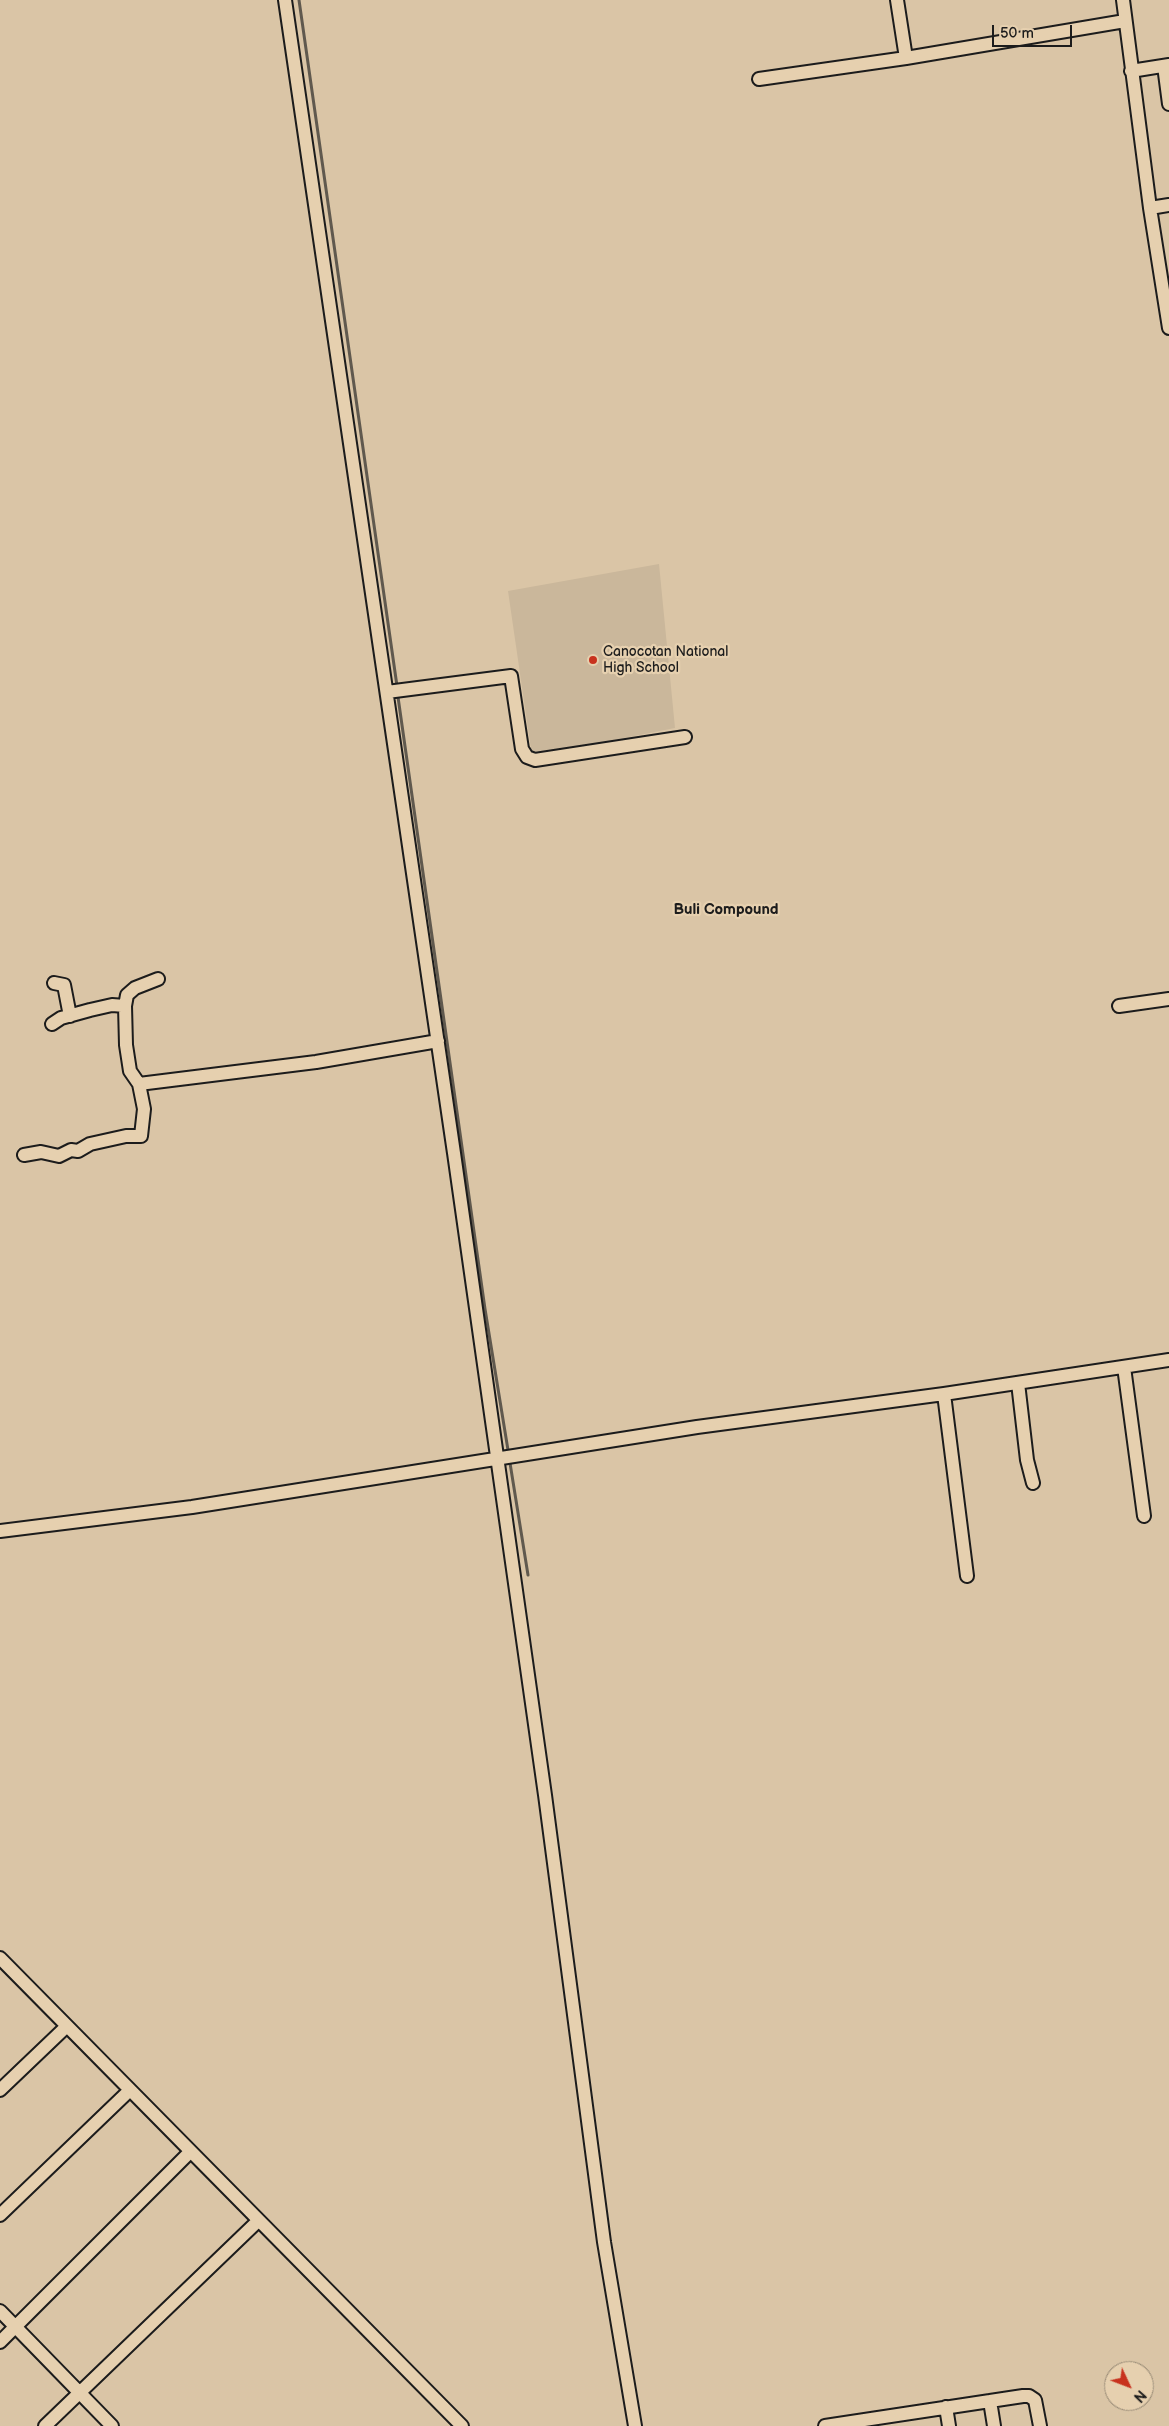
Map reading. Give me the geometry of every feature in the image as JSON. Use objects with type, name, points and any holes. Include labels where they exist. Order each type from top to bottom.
[{"type":"street","points":[[285,0],[498,1458],[600,2213],[635,2426]]},
{"type":"street","points":[[897,0],[906,58]]},
{"type":"street","points":[[1123,0],[1150,208],[1169,328]]},
{"type":"street","points":[[759,78],[906,58],[1125,22]]},
{"type":"street","points":[[1131,71],[1167,66],[1169,104]]},
{"type":"street","points":[[1150,208],[1169,205]]},
{"type":"street","points":[[387,692],[511,676],[522,749],[526,757],[534,760],[685,737]]},
{"type":"street","points":[[24,1156],[41,1152],[59,1156],[71,1150],[78,1151],[90,1144],[126,1136],[141,1136],[144,1109],[139,1084],[130,1071],[126,1045],[125,1006],[127,996],[135,988],[158,979]]},
{"type":"street","points":[[54,983],[64,985],[70,1016]]},
{"type":"street","points":[[1119,1006],[1169,998]]},
{"type":"street","points":[[52,1024],[61,1018],[112,1005],[125,1006]]},
{"type":"street","points":[[139,1084],[316,1062],[438,1041]]},
{"type":"street","points":[[0,1531],[183,1508],[697,1427],[944,1394],[1169,1360]]},
{"type":"street","points":[[1124,1367],[1144,1516]]},
{"type":"street","points":[[1018,1383],[1027,1460],[1033,1483]]},
{"type":"street","points":[[944,1394],[967,1576]]},
{"type":"street","points":[[0,1958],[462,2426]]},
{"type":"street","points":[[0,2090],[67,2026]]},
{"type":"street","points":[[0,2216],[130,2090]]},
{"type":"street","points":[[0,2342],[190,2152]]},
{"type":"street","points":[[45,2426],[258,2221]]},
{"type":"street","points":[[0,2311],[112,2426]]},
{"type":"street","points":[[825,2426],[905,2420],[946,2407],[1023,2396],[1033,2398],[1040,2426]]},
{"type":"street","points":[[990,2401],[994,2426]]},
{"type":"street","points":[[946,2407],[949,2426]]},
{"type":"shaded area","name":"Canocotan National High School","points":[[659,564],[675,728],[532,756],[508,591]]},
{"type":"waterway","points":[[299,0],[397,686]]},
{"type":"waterway","points":[[398,697],[485,1309],[508,1450]]},
{"type":"waterway","points":[[510,1463],[528,1575]]},
{"type":"place","name":"Canocotan National High School","points":[[593,660]]},
{"type":"district","name":"Buli Compound","points":[[726,910]]}]
